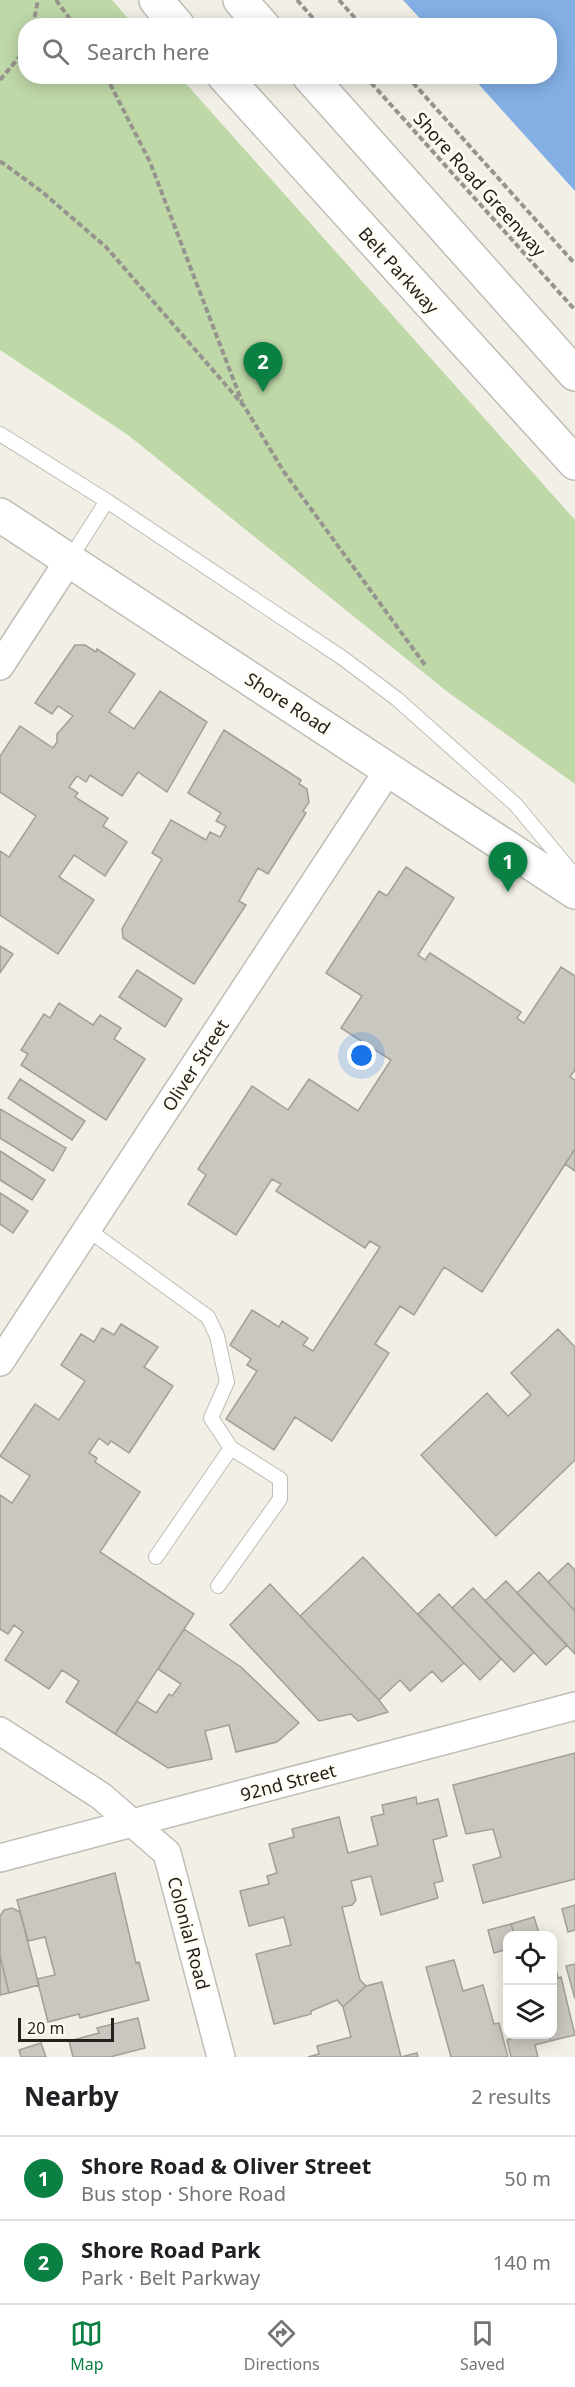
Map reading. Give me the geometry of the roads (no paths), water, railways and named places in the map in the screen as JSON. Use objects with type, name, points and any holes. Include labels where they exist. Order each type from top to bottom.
[{"type":"main road","points":[[156,0],[171,18]]},
{"type":"main road","points":[[240,0],[255,18]]},
{"type":"main road","name":"Belt Parkway","points":[[231,84],[575,463]]},
{"type":"main road","points":[[316,84],[575,374]]},
{"type":"main road","name":"Shore Road","points":[[0,515],[575,892]]},
{"type":"street","points":[[0,666],[69,560]]},
{"type":"street","name":"Oliver Street","points":[[0,1362],[389,768]]},
{"type":"street","name":"92nd Street","points":[[0,1858],[575,1706]]},
{"type":"street","name":"Colonial Road","points":[[0,1731],[101,1796],[167,1853],[221,2057]]},
{"type":"lane","points":[[0,434],[107,501],[344,659],[398,699],[516,805],[575,876]]},
{"type":"lane","points":[[69,560],[107,501]]},
{"type":"lane","points":[[87,1229],[208,1317],[217,1336],[227,1382],[211,1418],[231,1448],[280,1479],[280,1498],[218,1586]]},
{"type":"lane","points":[[156,1557],[231,1448]]},
{"type":"water","points":[[403,0],[575,0],[575,191],[478,84],[557,84],[557,18],[420,18]]},
{"type":"place","name":"Shore Road Park","points":[[263,392]]},
{"type":"place","name":"Shore Road & Oliver Street","points":[[508,892]]}]
